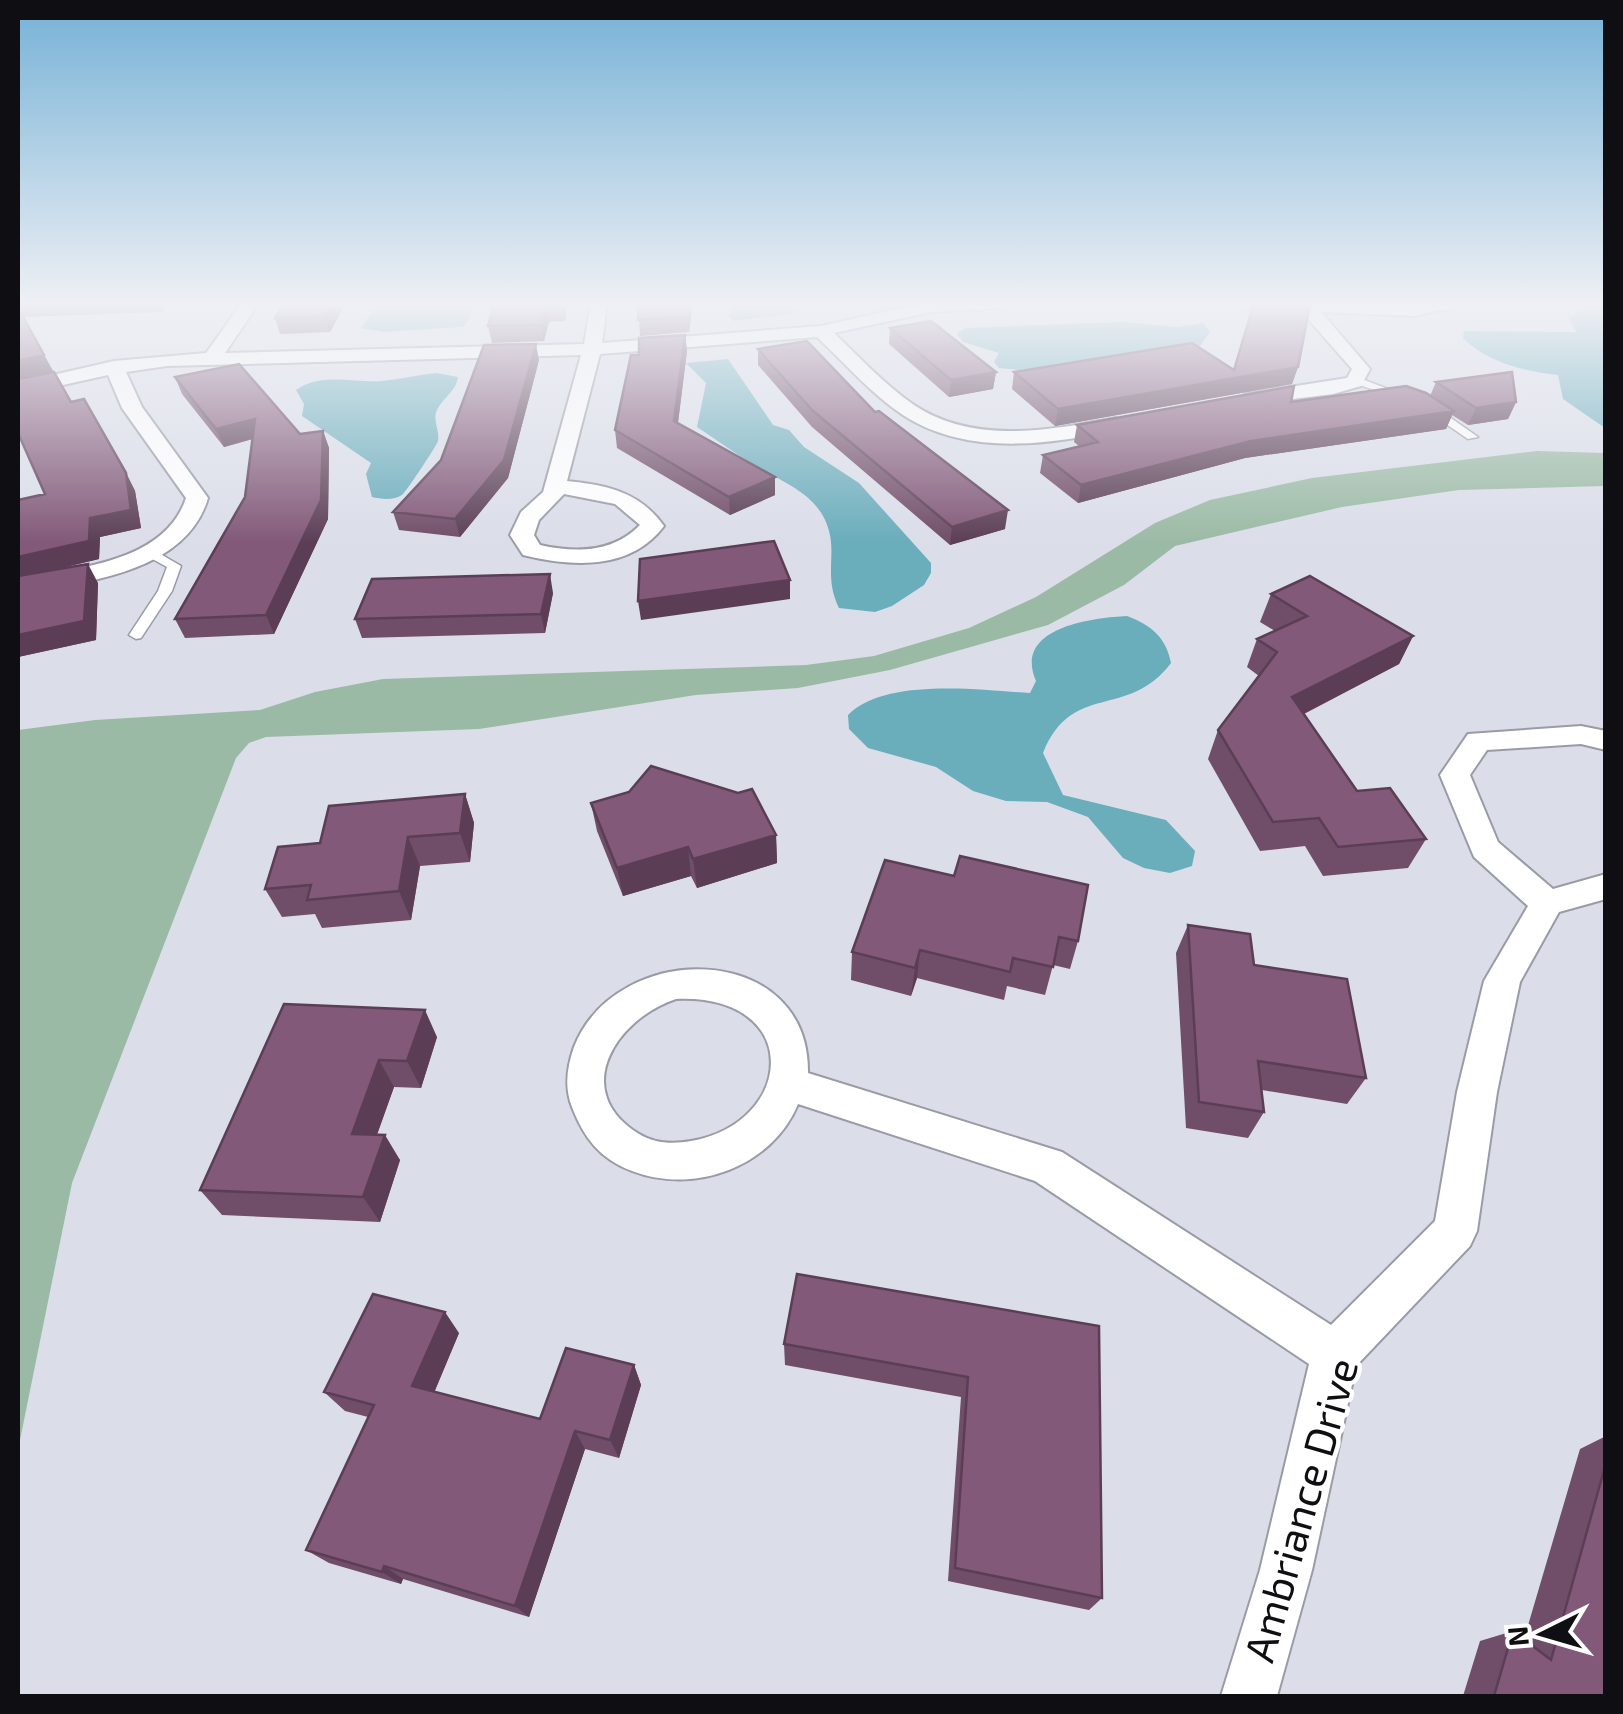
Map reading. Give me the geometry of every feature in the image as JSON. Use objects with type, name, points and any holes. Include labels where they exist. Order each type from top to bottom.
[{"type":"street","points":[[18,389],[45,383]]},
{"type":"street","points":[[18,586],[87,572],[150,552],[181,533],[192,520],[197,498],[132,408],[121,383]]},
{"type":"street","points":[[555,487],[610,493],[643,510],[652,526],[639,543],[620,551],[556,557],[530,550],[522,534],[529,516],[554,494],[555,487],[583,383]]},
{"type":"street","points":[[879,383],[916,416],[987,436],[1049,437],[1141,420]]},
{"type":"street","points":[[1232,402],[1347,383]]},
{"type":"street","points":[[1606,741],[1581,735],[1478,742],[1454,775],[1485,849],[1547,903],[1606,886]]},
{"type":"street","name":"Ambriance Drive","points":[[1249,1696],[1286,1570],[1335,1354],[1455,1231],[1477,1092],[1502,981],[1547,903]]},
{"type":"street","points":[[675,984],[714,984],[748,996],[775,1018],[790,1048],[790,1084],[774,1118],[744,1146],[704,1162],[660,1162],[622,1147],[595,1120],[583,1086],[589,1051],[608,1020],[639,997],[675,984]]},
{"type":"street","points":[[790,1084],[1048,1166],[1335,1354]]},
{"type":"lane","points":[[1363,383],[1425,405],[1472,437]]},
{"type":"lane","points":[[136,634],[165,591],[174,566],[150,552]]},
{"type":"green space","points":[[1537,451],[1605,453],[1605,486],[1459,490],[1342,507],[1175,546],[1124,585],[1048,625],[890,670],[798,688],[696,695],[479,729],[266,737],[249,743],[236,758],[72,1183],[18,1450],[18,730],[95,720],[260,710],[315,692],[383,679],[806,665],[874,656],[969,628],[1036,597],[1155,523],[1210,500],[1312,478]]},
{"type":"water","points":[[456,383],[436,414],[438,441],[406,491],[392,499],[372,497],[366,474],[371,463],[302,416],[304,404],[296,390],[306,385]]},
{"type":"water","points":[[706,383],[744,383],[773,425],[789,430],[804,447],[859,483],[931,563],[931,573],[924,585],[875,612],[839,608],[832,587],[829,531],[818,508],[800,491],[697,427]]},
{"type":"water","points":[[1560,383],[1605,383],[1605,428],[1563,399]]},
{"type":"water","points":[[1127,616],[1156,633],[1171,663],[1154,681],[1137,691],[1069,716],[1043,753],[1063,795],[1166,820],[1195,851],[1192,866],[1170,873],[1144,868],[1123,858],[1088,817],[1047,802],[1006,801],[973,791],[936,767],[868,748],[849,729],[848,715],[885,695],[934,689],[1030,693],[1036,681],[1032,663],[1035,649],[1045,638],[1076,623]]},
{"type":"building","points":[[18,383],[60,383],[71,402],[84,399],[126,473],[131,510],[90,518],[89,541],[18,557],[18,500],[45,494],[18,433]]},
{"type":"building","points":[[180,383],[256,383],[300,434],[323,431],[321,500],[266,615],[175,619],[245,497],[255,419],[216,429]]},
{"type":"building","points":[[470,383],[525,383],[504,460],[455,519],[393,512],[441,460]]},
{"type":"building","points":[[625,383],[679,383],[674,421],[775,477],[729,497],[615,430]]},
{"type":"building","points":[[788,383],[847,383],[875,412],[879,411],[1008,510],[952,527],[812,410]]},
{"type":"building","points":[[1027,383],[1207,383],[1058,409]]},
{"type":"building","points":[[1438,383],[1513,383],[1516,402],[1476,408]]},
{"type":"building","points":[[1294,386],[1291,402],[1406,386],[1426,393],[1454,411],[1251,441],[1081,485],[1043,455],[1098,442],[1077,425]]},
{"type":"building","points":[[774,541],[790,580],[638,601],[640,559]]},
{"type":"building","points":[[88,564],[84,621],[18,635],[18,576]]},
{"type":"building","points":[[550,574],[541,614],[355,619],[372,579]]},
{"type":"building","points":[[1310,576],[1413,636],[1292,697],[1357,791],[1390,788],[1426,839],[1338,847],[1319,818],[1273,822],[1218,730],[1277,652],[1257,639],[1307,616],[1271,594]]},
{"type":"building","points":[[651,766],[738,793],[752,789],[776,835],[693,859],[688,847],[617,868],[591,803],[629,792]]},
{"type":"building","points":[[465,794],[460,833],[408,837],[399,891],[307,900],[311,885],[265,889],[278,847],[320,843],[329,806]]},
{"type":"building","points":[[960,856],[1088,885],[1078,941],[1059,937],[1053,967],[1013,958],[1010,972],[920,950],[915,968],[852,952],[885,860],[954,876]]},
{"type":"building","points":[[1188,925],[1250,934],[1254,965],[1347,979],[1366,1078],[1258,1061],[1264,1112],[1199,1102]]},
{"type":"building","points":[[284,1004],[425,1010],[407,1061],[379,1060],[352,1134],[385,1135],[363,1197],[200,1190]]},
{"type":"building","points":[[797,1274],[1099,1326],[1102,1598],[955,1568],[968,1377],[784,1344]]},
{"type":"building","points":[[373,1294],[445,1312],[412,1386],[540,1419],[566,1348],[634,1365],[610,1440],[575,1431],[515,1606],[384,1566],[382,1572],[306,1550],[374,1405],[324,1392]]},
{"type":"building","points":[[1606,1463],[1606,1696],[1494,1696],[1513,1631],[1551,1660]]}]
